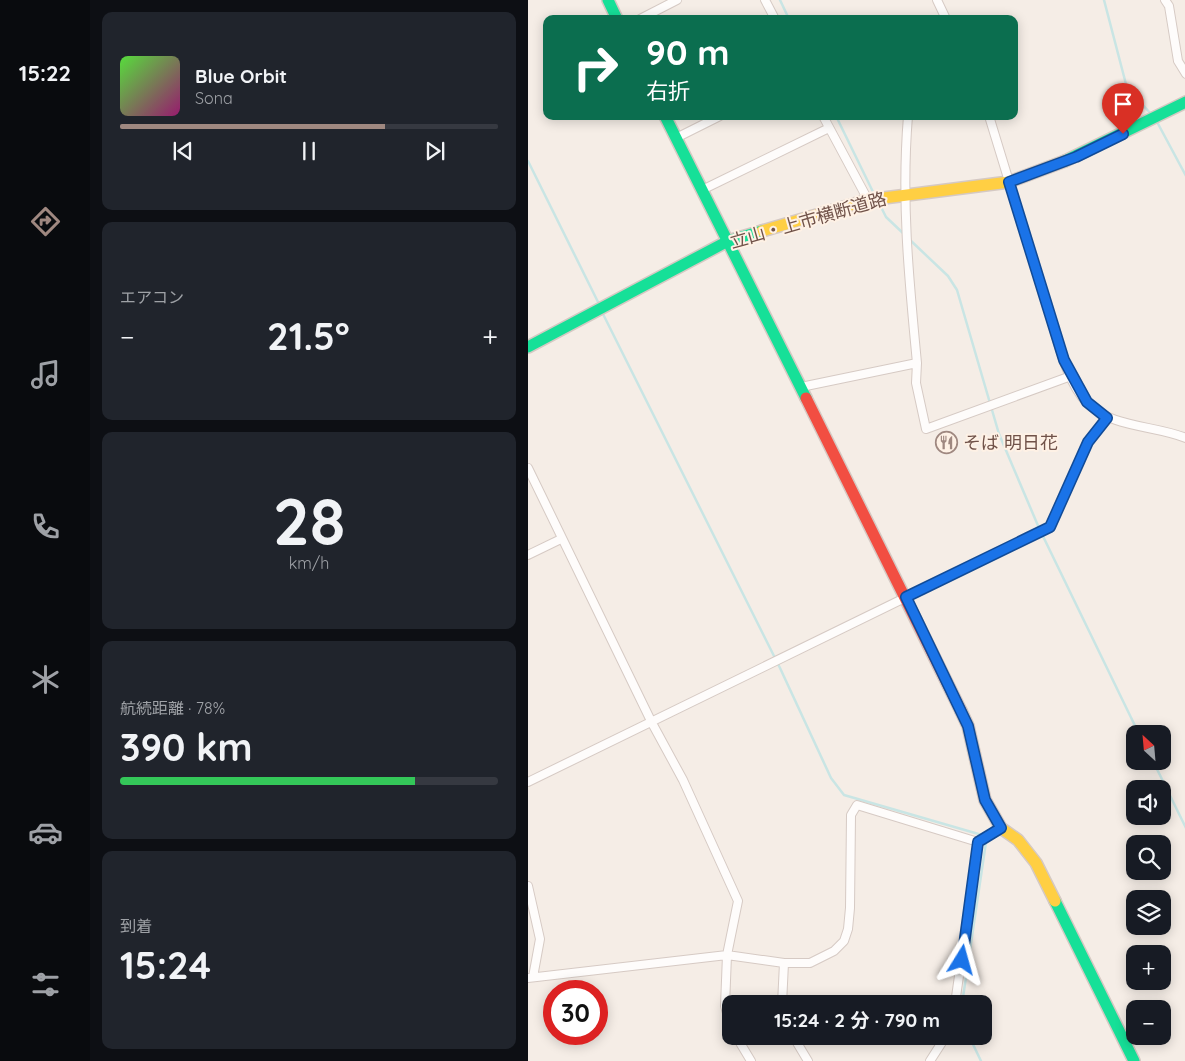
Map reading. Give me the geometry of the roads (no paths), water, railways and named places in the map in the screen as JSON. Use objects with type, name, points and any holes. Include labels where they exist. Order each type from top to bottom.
[{"type":"street","points":[[608,0],[615,15]]},
{"type":"street","points":[[648,15],[677,0]]},
{"type":"street","points":[[765,0],[773,15]]},
{"type":"street","points":[[938,0],[944,15]]},
{"type":"street","points":[[1165,0],[1169,6],[1178,61],[1186,74]]},
{"type":"street","name":"立山・上市横断道路","points":[[528,347],[728,241],[869,200],[1009,182],[1076,157],[1186,102]]},
{"type":"street","points":[[667,120],[906,597],[968,726],[985,800],[1001,828],[1018,840],[1036,863],[1134,1061]]},
{"type":"street","points":[[676,138],[712,120]]},
{"type":"street","points":[[825,120],[869,200]]},
{"type":"street","points":[[908,120],[905,195],[906,259],[917,362],[916,383],[926,429],[1071,376]]},
{"type":"street","points":[[990,120],[1055,334],[1071,376],[1087,402],[1107,418],[1186,438]]},
{"type":"street","points":[[702,190],[829,128]]},
{"type":"street","points":[[801,387],[917,362]]},
{"type":"street","points":[[528,782],[1050,527],[1088,442],[1107,418]]},
{"type":"street","points":[[528,468],[652,723],[683,780],[738,901],[728,955],[726,995]]},
{"type":"street","points":[[528,555],[561,539]]},
{"type":"street","points":[[528,886],[540,939],[530,977],[728,955],[784,963],[810,963],[834,951],[844,941],[850,908],[851,815],[856,805],[978,842],[1001,828]]},
{"type":"street","points":[[956,995],[978,842]]},
{"type":"street","points":[[782,995],[784,963]]},
{"type":"street","points":[[741,1045],[751,1061]]},
{"type":"street","points":[[798,1045],[808,1061]]},
{"type":"street","points":[[930,1061],[940,1045]]},
{"type":"waterway","points":[[780,0],[787,15]]},
{"type":"waterway","points":[[1104,0],[1127,88],[1153,116]]},
{"type":"waterway","points":[[838,120],[875,196]]},
{"type":"waterway","points":[[1156,120],[1186,176]]},
{"type":"waterway","points":[[528,161],[599,304]]},
{"type":"waterway","points":[[878,201],[886,217],[905,235]]},
{"type":"waterway","points":[[909,239],[948,276],[957,290],[999,434],[1039,528],[1135,725]]},
{"type":"waterway","points":[[602,312],[780,668],[831,778],[844,795],[982,835],[986,842],[963,995]]},
{"type":"waterway","points":[[1157,770],[1186,828]]},
{"type":"waterway","points":[[973,1045],[981,1061]]},
{"type":"place","name":"そば 明日花","points":[[947,442]]}]
